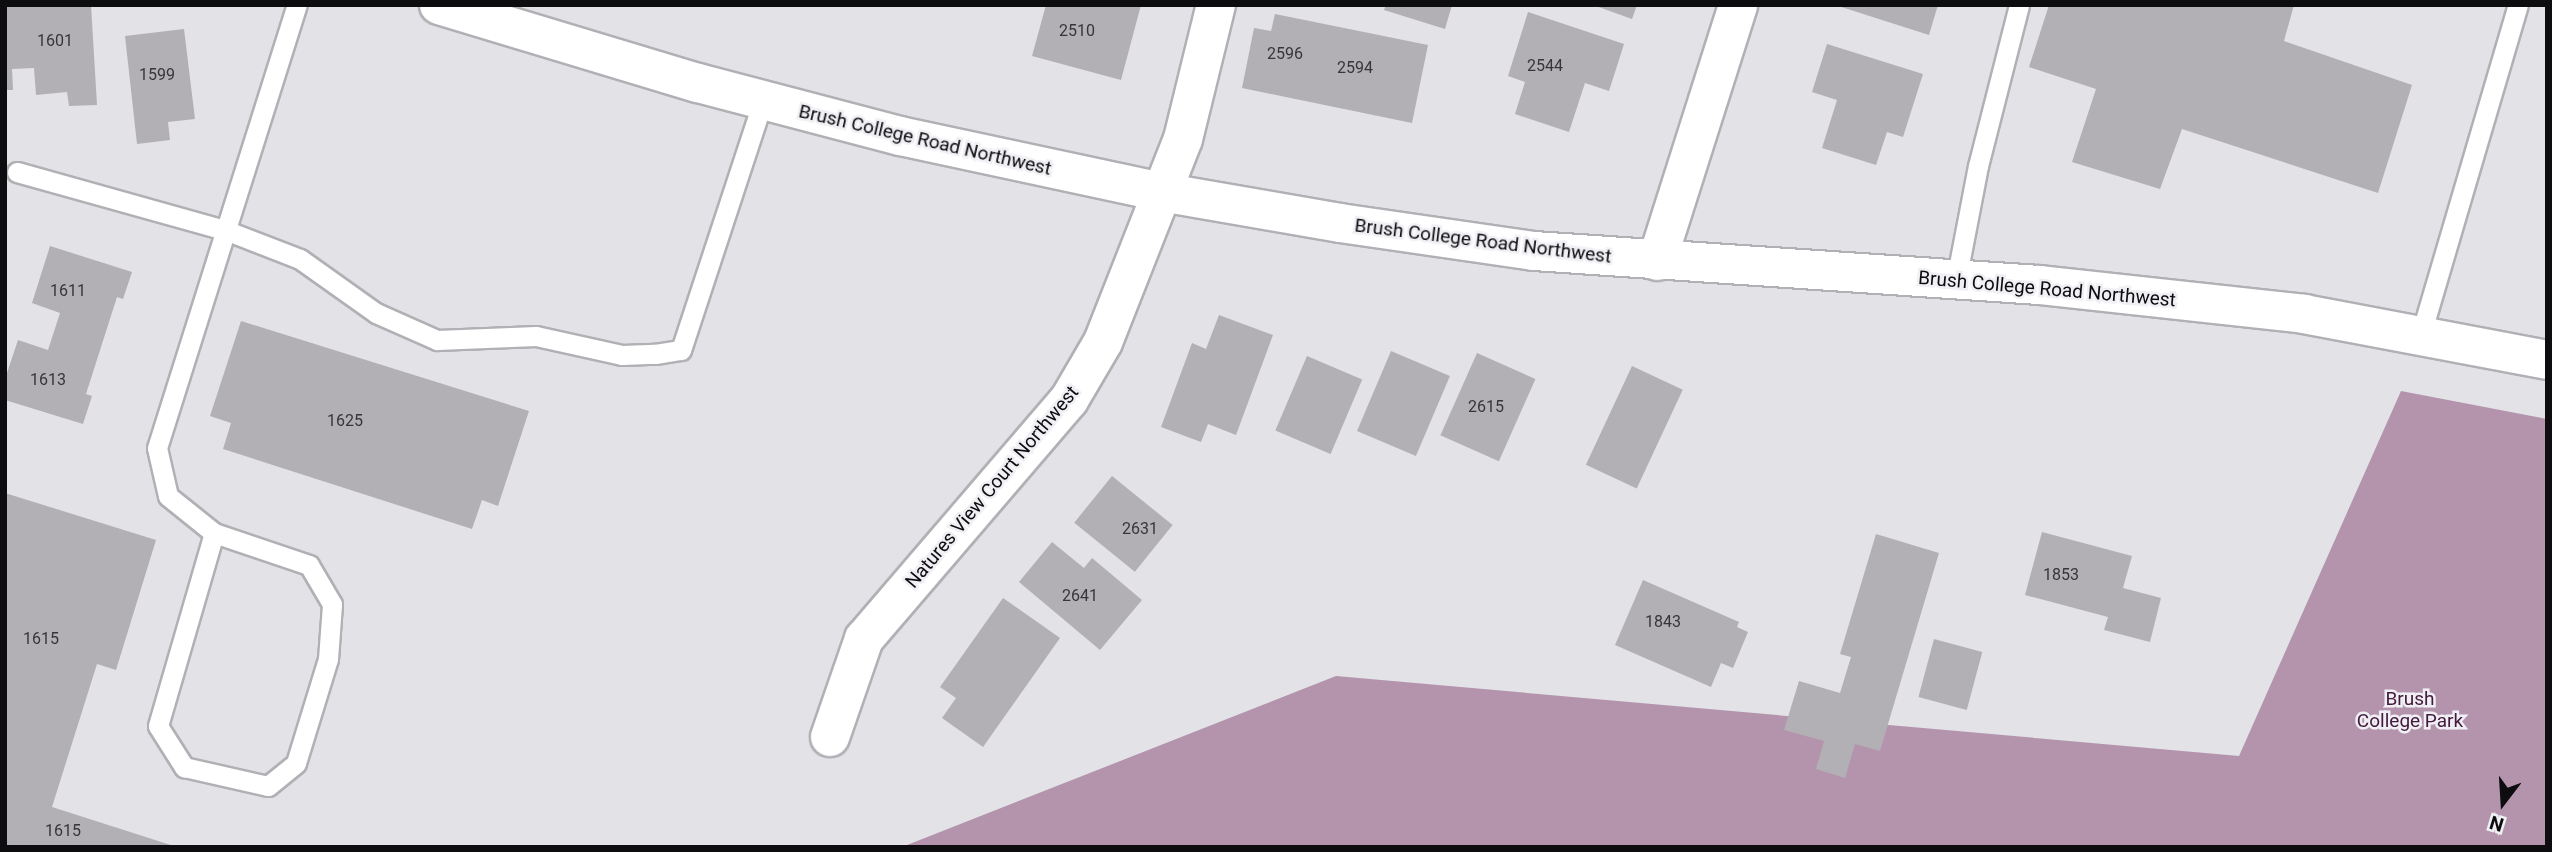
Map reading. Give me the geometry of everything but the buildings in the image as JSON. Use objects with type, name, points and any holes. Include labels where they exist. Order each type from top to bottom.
[{"type":"street","name":"Brush College Road Northwest","points":[[439,5],[478,11],[763,100],[913,139],[1161,192],[1534,251],[1956,280],[2291,312],[2421,334],[2547,360]]},
{"type":"street","name":"Natures View Court Northwest","points":[[830,737],[864,639],[1069,400],[1103,342],[1183,139],[1216,5]]},
{"type":"street","points":[[1657,261],[1738,5]]},
{"type":"lane","points":[[214,533],[158,726],[184,767],[268,786],[296,762],[328,659],[332,604],[309,565],[214,533],[168,496],[157,448],[297,5]]},
{"type":"lane","points":[[1956,280],[1978,166],[2019,5]]},
{"type":"lane","points":[[2421,334],[2518,5]]},
{"type":"lane","points":[[17,172],[225,230],[300,259],[376,313],[437,340],[536,336],[622,355],[681,350],[763,100]]},
{"type":"green space","name":"Brush College Park","points":[[2401,391],[2547,419],[2547,847],[902,847],[1336,676],[2239,756]]}]
